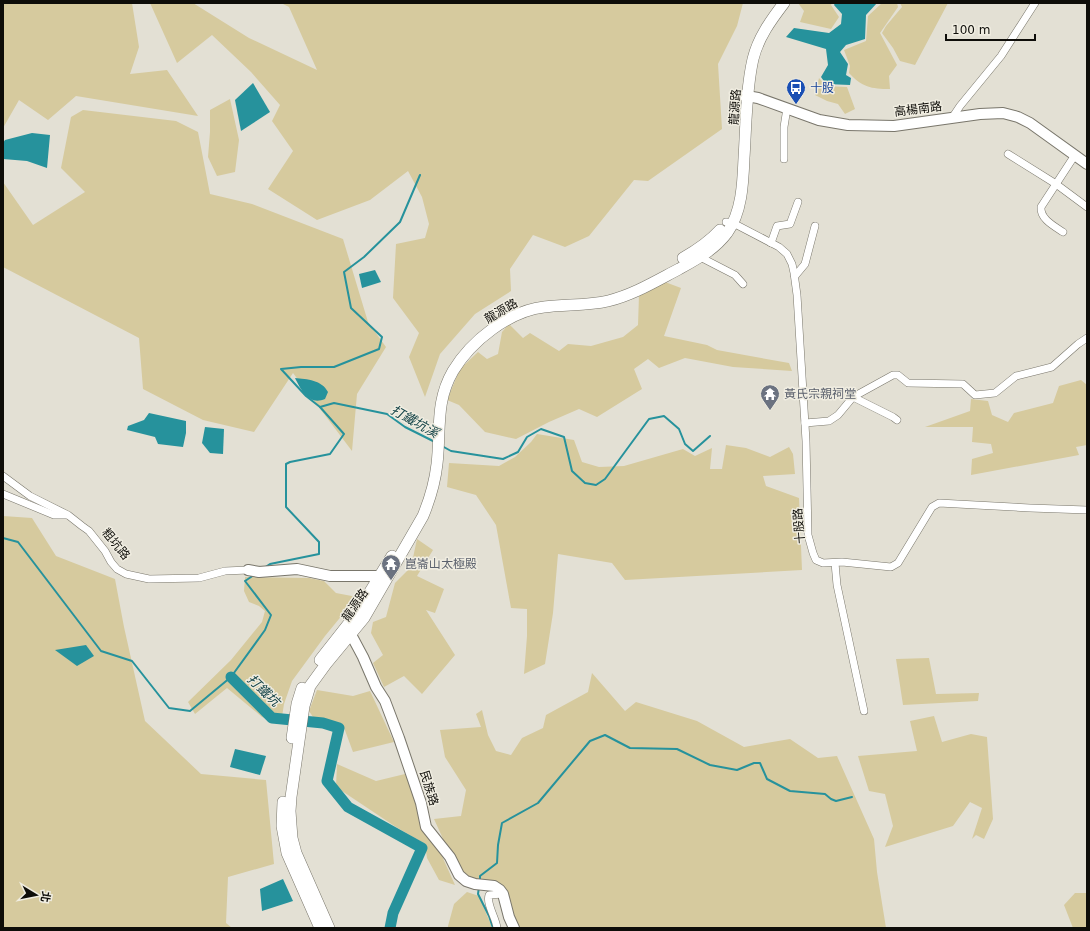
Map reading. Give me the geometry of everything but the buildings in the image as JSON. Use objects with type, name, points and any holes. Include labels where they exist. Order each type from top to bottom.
[{"type":"main road","points":[[435,442],[435,399],[440,383],[448,367],[459,351],[481,329],[505,312],[530,302],[552,299],[581,298],[616,291],[628,286],[695,251],[713,238],[729,222],[735,191],[744,96],[744,71],[747,56],[758,28],[775,3]]},
{"type":"main road","name":"龍源路","points":[[744,96],[758,44],[764,32],[784,3]]},
{"type":"main road","name":"龍源路","points":[[292,853],[290,811],[298,722],[310,686],[349,630],[368,611],[384,576],[417,513],[428,479],[441,401],[454,370],[464,355],[498,325],[520,313],[532,309],[553,306],[594,304],[618,298],[640,289],[700,258],[710,251],[719,243],[727,232],[729,222]]},
{"type":"main road","points":[[292,853],[320,928]]},
{"type":"main road","points":[[292,853],[329,928]]},
{"type":"street","points":[[952,118],[1001,56],[1035,3]]},
{"type":"street","name":"高楊南路","points":[[744,96],[758,98],[819,120],[848,125],[894,126],[980,114],[1003,113],[1018,117],[1030,123],[1087,164]]},
{"type":"street","points":[[784,159],[784,127],[787,108]]},
{"type":"street","points":[[1008,154],[1056,184],[1087,207]]},
{"type":"street","points":[[1063,232],[1044,218],[1040,212],[1040,207],[1075,155]]},
{"type":"street","points":[[771,243],[777,226],[790,224],[798,202]]},
{"type":"street","name":"十股路","points":[[729,222],[779,247],[787,254],[792,264],[797,295],[805,423],[808,535],[816,560],[823,563],[842,562],[890,567],[898,563],[932,507],[939,503],[1087,510]]},
{"type":"street","points":[[795,276],[805,264],[815,226]]},
{"type":"street","points":[[700,258],[735,275],[743,284]]},
{"type":"street","points":[[805,423],[829,421],[838,415],[853,397],[893,375],[898,375],[908,383],[963,384],[975,395],[994,393],[1016,376],[1052,367],[1087,338]]},
{"type":"street","points":[[853,397],[894,417],[897,420]]},
{"type":"street","name":"粗坑路","points":[[3,476],[30,496],[68,515],[89,531],[117,569],[126,574],[150,579],[199,578],[225,571],[248,570]]},
{"type":"street","points":[[3,494],[54,515],[68,515]]},
{"type":"street","points":[[835,563],[837,585],[864,711]]},
{"type":"street","points":[[248,570],[259,572],[297,568],[330,576],[384,576]]},
{"type":"street","name":"民族路","points":[[349,630],[376,687],[385,700],[421,803],[426,827],[450,858],[460,875],[466,881],[475,884],[494,886],[503,894]]},
{"type":"street","points":[[497,928],[488,899],[489,895],[503,894],[509,917],[514,928]]},
{"type":"shaded area","points":[[3,3],[132,3],[139,47],[130,74],[167,70],[198,116],[76,96],[48,120],[19,100],[3,128]]},
{"type":"shaded area","points":[[150,3],[193,3],[249,38],[317,70],[289,7],[281,3],[743,3],[737,26],[718,64],[722,129],[648,181],[634,180],[589,236],[565,247],[533,235],[510,269],[511,291],[475,314],[440,354],[425,397],[409,357],[419,333],[393,298],[396,244],[425,238],[429,224],[422,197],[408,171],[370,200],[317,220],[268,189],[293,151],[272,121],[280,105],[251,72],[212,35],[177,63]]},
{"type":"shaded area","points":[[798,3],[832,3],[831,5],[839,17],[831,29],[800,22],[804,11]]},
{"type":"shaded area","points":[[882,3],[897,3],[898,7],[880,33],[897,65],[889,76],[890,89],[872,88],[854,78],[849,73],[850,66],[844,50],[866,41],[868,16]]},
{"type":"shaded area","points":[[900,3],[948,3],[915,65],[900,61],[882,33],[902,7]]},
{"type":"shaded area","points":[[819,78],[826,86],[847,87],[855,109],[845,114],[838,104],[827,101],[815,95]]},
{"type":"shaded area","points":[[230,99],[239,140],[235,172],[217,176],[208,157],[210,110]]},
{"type":"shaded area","points":[[83,110],[176,121],[198,132],[210,194],[252,204],[343,239],[368,322],[386,347],[357,394],[352,451],[293,373],[254,432],[203,420],[143,389],[139,338],[3,267],[3,182],[33,225],[85,192],[61,168],[71,117]]},
{"type":"shaded area","points":[[665,282],[681,288],[664,336],[707,345],[717,350],[789,363],[792,371],[733,367],[685,358],[659,368],[648,359],[634,369],[642,389],[597,417],[579,409],[516,439],[485,432],[459,405],[447,400],[460,369],[478,352],[487,359],[498,354],[502,332],[509,324],[523,338],[530,333],[559,351],[568,344],[591,346],[623,337],[638,325],[639,295]]},
{"type":"shaded area","points":[[1081,380],[1087,385],[1087,445],[1076,447],[1079,455],[971,475],[972,459],[993,453],[991,444],[972,442],[973,427],[925,427],[970,411],[971,399],[988,401],[992,415],[1008,422],[1014,413],[1053,403],[1059,386]]},
{"type":"shaded area","points":[[537,434],[574,440],[582,462],[599,467],[624,466],[683,449],[695,456],[712,448],[710,469],[722,469],[726,445],[746,448],[770,457],[789,447],[793,454],[795,474],[763,476],[766,486],[799,498],[802,570],[625,580],[612,563],[558,554],[553,613],[545,664],[524,674],[527,636],[527,609],[511,608],[496,525],[476,495],[447,487],[449,463],[499,466],[515,457]]},
{"type":"shaded area","points":[[3,516],[32,518],[56,556],[115,579],[145,721],[201,774],[266,780],[274,864],[228,877],[226,923],[232,928],[3,928]]},
{"type":"shaded area","points":[[417,539],[433,550],[417,576],[444,589],[435,613],[426,610],[455,655],[422,694],[404,676],[384,687],[373,663],[383,655],[371,633],[373,622],[386,617],[395,583],[411,567]]},
{"type":"shaded area","points":[[245,577],[309,578],[324,581],[336,593],[357,597],[325,636],[292,681],[284,704],[281,723],[262,717],[227,688],[195,714],[188,702],[231,660],[262,622],[265,611],[259,606],[249,602],[244,591]]},
{"type":"shaded area","points":[[929,658],[936,694],[979,693],[978,701],[903,705],[896,659]]},
{"type":"shaded area","points":[[592,673],[625,711],[636,702],[697,721],[744,747],[790,739],[818,758],[837,756],[874,839],[877,872],[886,928],[516,928],[500,889],[474,884],[454,863],[434,819],[461,816],[466,790],[445,757],[440,730],[481,727],[476,714],[482,710],[488,735],[496,751],[511,755],[522,738],[543,728],[546,715],[588,692]]},
{"type":"shaded area","points":[[317,690],[353,696],[370,691],[394,742],[353,752],[343,725],[313,717],[309,711]]},
{"type":"shaded area","points":[[934,716],[942,742],[971,734],[987,737],[993,819],[984,839],[976,835],[972,839],[982,808],[970,802],[953,826],[885,847],[893,826],[885,794],[869,791],[858,756],[917,751],[910,721]]},
{"type":"shaded area","points":[[337,764],[376,781],[405,774],[455,885],[439,880],[427,858],[425,844],[396,827],[336,787]]},
{"type":"shaded area","points":[[467,892],[479,896],[491,928],[448,928],[454,904]]},
{"type":"shaded area","points":[[1075,893],[1087,893],[1087,928],[1073,928],[1064,905]]},
{"type":"water","points":[[835,3],[877,3],[866,15],[865,39],[846,45],[840,52],[848,64],[846,75],[851,78],[850,85],[826,84],[821,77],[828,65],[826,49],[786,37],[794,28],[829,33],[841,24],[842,14],[834,5]]},
{"type":"water","points":[[253,83],[270,112],[241,131],[235,100]]},
{"type":"water","points":[[32,133],[50,135],[47,168],[27,161],[3,159],[3,143],[5,140]]},
{"type":"water","points":[[375,270],[381,282],[362,288],[359,274]]},
{"type":"water","points":[[295,378],[314,381],[322,385],[328,392],[325,399],[319,401],[310,399],[303,392]]},
{"type":"water","points":[[149,413],[186,421],[186,433],[183,447],[158,444],[155,437],[127,430],[128,426],[144,420]]},
{"type":"water","points":[[205,427],[224,429],[223,454],[210,453],[202,443]]},
{"type":"water","points":[[86,645],[94,656],[77,666],[55,650]]},
{"type":"water","points":[[235,749],[266,756],[260,775],[230,767]]},
{"type":"water","points":[[283,879],[293,901],[262,911],[260,889]]},
{"type":"waterway","points":[[320,407],[306,396],[281,369],[301,367],[334,367],[379,349],[382,337],[351,308],[344,272],[364,257],[400,222],[420,175]]},
{"type":"waterway","name":"打鐵坑溪","points":[[264,568],[270,564],[319,554],[319,542],[286,507],[286,464],[330,454],[344,434],[320,407],[334,403],[387,414],[405,427],[435,442]]},
{"type":"waterway","name":"打鐵坑溪","points":[[442,446],[451,451],[503,459],[518,452],[527,437],[541,429],[564,437],[572,471],[585,483],[596,485],[605,479],[649,419],[664,416],[679,429],[685,444],[693,451],[710,436]]},
{"type":"waterway","name":"打鐵坑","points":[[3,538],[18,542],[101,651],[132,661],[169,708],[190,711],[231,677],[265,630],[271,615],[245,581],[254,575]]},
{"type":"waterway","name":"打鐵坑","points":[[231,677],[272,718],[323,723],[339,728],[327,781],[348,807],[422,848],[393,913],[390,928]]},
{"type":"waterway","points":[[480,881],[480,876],[497,863],[498,845],[502,823],[538,803],[590,741],[605,735],[630,748],[677,749],[710,765],[737,770],[754,763],[760,763],[767,779],[790,791],[825,794],[836,801],[852,797]]},
{"type":"waterway","points":[[479,887],[478,894],[493,928]]},
{"type":"place","name":"十股","points":[[796,105]]},
{"type":"place","name":"黃氏宗親祠堂","points":[[770,411]]},
{"type":"place","name":"崑崙山太極殿","points":[[391,581]]}]
